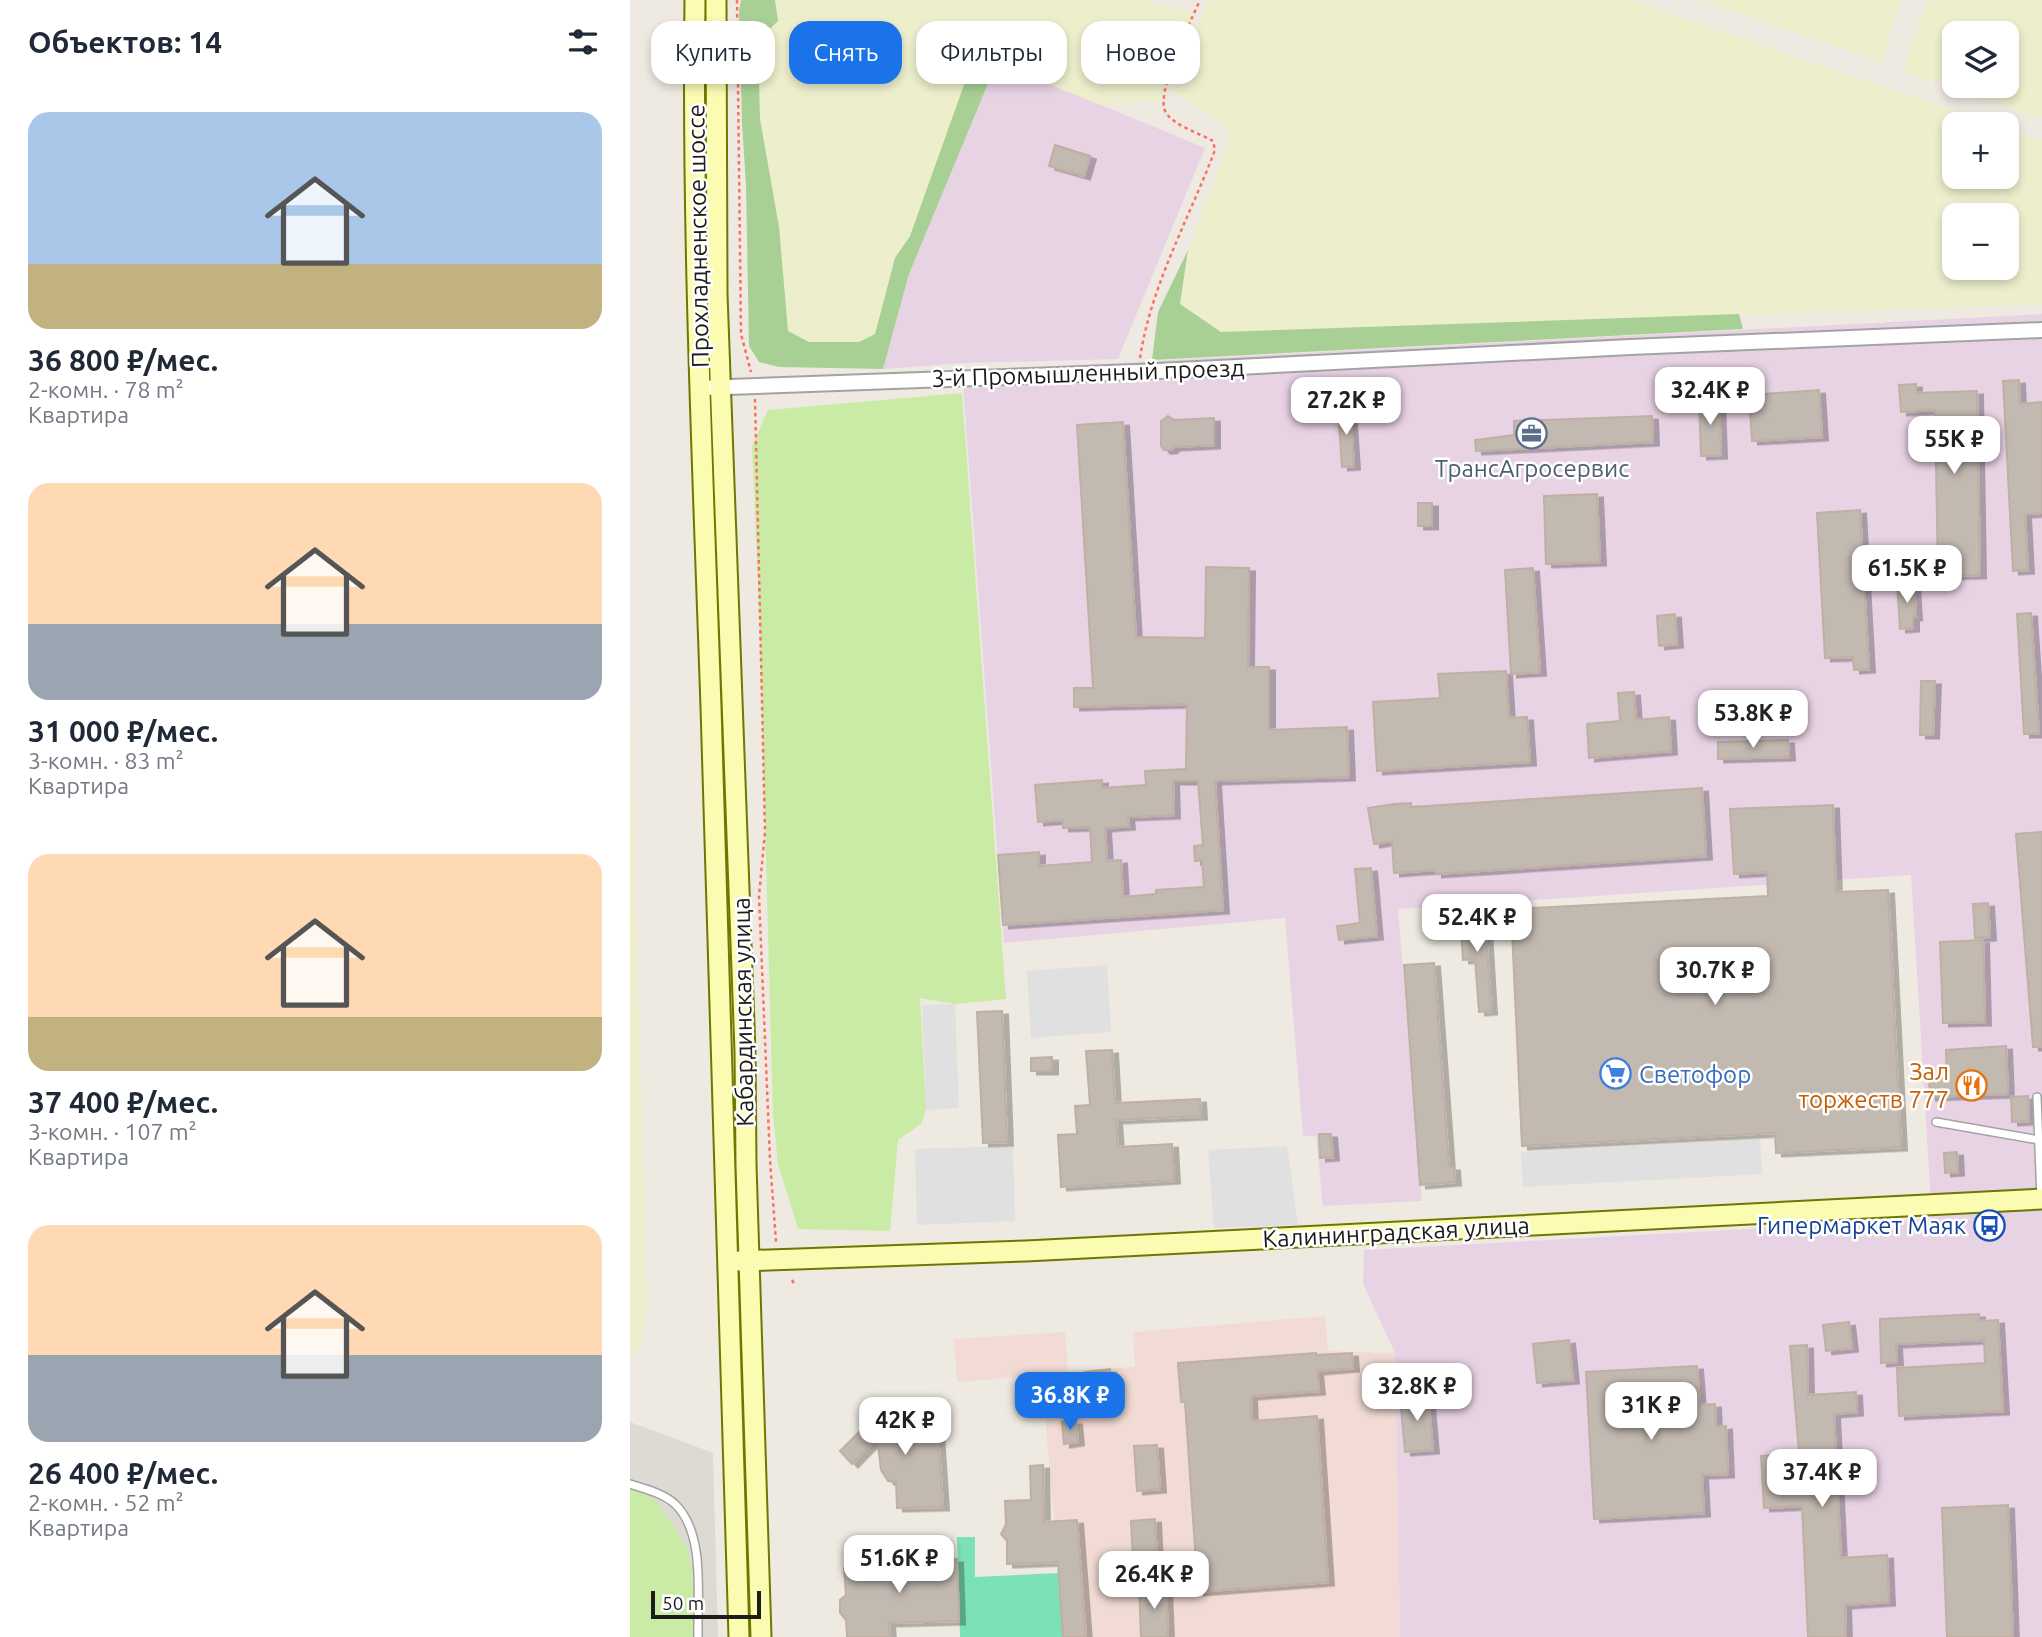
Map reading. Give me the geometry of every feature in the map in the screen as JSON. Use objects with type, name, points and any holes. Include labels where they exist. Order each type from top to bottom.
[{"type":"main road","name":"Прохладненское шоссе","points":[[695,0],[696,218],[701,388]]},
{"type":"main road","name":"Прохладненское шоссе","points":[[716,0],[717,294],[721,387]]},
{"type":"main road","name":"Кабардинская улица","points":[[721,387],[744,1025],[761,1637]]},
{"type":"main road","name":"Кабардинская улица","points":[[701,388],[730,1261],[739,1637]]},
{"type":"main road","name":"Калининградская улица","points":[[730,1261],[1026,1251],[2042,1199]]},
{"type":"street","name":"3-й Промышленный проезд","points":[[701,388],[1138,372],[1644,346],[2042,330]]},
{"type":"lane","points":[[2037,1097],[2042,1199]]},
{"type":"lane","points":[[1936,1122],[2039,1140]]},
{"type":"lane","points":[[630,1484],[660,1494],[674,1503],[693,1533],[698,1637]]},
{"type":"path","points":[[737,0],[741,334],[754,386],[765,832],[759,896],[776,1242]]},
{"type":"path","points":[[1138,372],[1144,332],[1154,299],[1215,150],[1213,141],[1172,120],[1164,111],[1163,100],[1169,76],[1199,0]]},
{"type":"path","points":[[792,1280],[795,1285]]},
{"type":"shaded area","points":[[988,84],[1050,84],[1205,148],[1118,359],[965,363],[883,369],[909,274]]},
{"type":"shaded area","points":[[2042,314],[2042,1637],[1400,1637],[1395,1353],[1363,1284],[1364,1250],[1932,1219],[1911,875],[1398,909],[1422,1201],[1323,1206],[1316,1136],[1303,1136],[1285,918],[1004,943],[962,371]]},
{"type":"shaded area","points":[[1107,965],[1111,1032],[1031,1038],[1027,971]]},
{"type":"shaded area","points":[[955,1004],[959,1108],[926,1110],[922,1005]]},
{"type":"shaded area","points":[[1760,1139],[1762,1174],[1523,1187],[1521,1152]]},
{"type":"shaded area","points":[[1013,1146],[1015,1221],[917,1225],[915,1149]]},
{"type":"shaded area","points":[[1287,1146],[1298,1225],[1214,1228],[1208,1150]]},
{"type":"shaded area","points":[[1325,1316],[1328,1351],[1395,1353],[1400,1637],[1063,1637],[1042,1375],[957,1382],[954,1339],[1065,1332],[1068,1371],[1135,1367],[1133,1332]]},
{"type":"shaded area","points":[[630,1422],[713,1453],[718,1637],[630,1637]]},
{"type":"green space","points":[[741,0],[775,0],[778,21],[775,24],[775,21],[739,21]]},
{"type":"green space","points":[[775,0],[1140,0],[1194,13],[1191,21],[1081,21],[1081,84],[1167,84],[1163,100],[1100,105],[1049,84],[1067,84],[1067,21],[916,21],[916,84],[972,84],[910,236],[895,258],[875,334],[859,342],[809,342],[788,331],[775,269],[779,227],[760,119],[759,84],[775,84],[775,24],[778,21]]},
{"type":"green space","points":[[1208,0],[1630,0],[1958,112],[1942,112],[1942,189],[2019,189],[2019,133],[2042,141],[2042,305],[1221,332],[1180,304],[1188,250],[1230,139],[1226,125],[1170,90],[1173,84],[1200,84],[1199,21]]},
{"type":"green space","points":[[1701,0],[1902,0],[1881,62]]},
{"type":"green space","points":[[1927,0],[2042,0],[2042,119],[1981,98],[2019,98],[2019,21],[1942,21],[1942,84],[1903,71]]},
{"type":"green space","points":[[741,84],[759,84],[760,119],[779,227],[788,331],[809,342],[859,342],[875,334],[895,258],[910,236],[964,84],[988,84],[909,274],[883,369],[779,367],[759,362],[749,346]]},
{"type":"green space","points":[[1188,250],[1180,304],[1221,332],[1739,314],[1743,329],[1152,360],[1158,312]]},
{"type":"green space","points":[[962,393],[1006,999],[955,1004],[920,998],[926,1110],[921,1124],[898,1140],[890,1231],[798,1229],[778,1164],[773,1115],[752,446],[768,410]]},
{"type":"green space","points":[[630,705],[647,1304],[640,1351],[630,1354]]},
{"type":"green space","points":[[630,1489],[646,1494],[657,1502],[687,1547],[692,1571],[694,1637],[630,1637]]},
{"type":"green space","points":[[957,1537],[975,1537],[975,1577],[1058,1573],[1063,1637],[960,1637]]},
{"type":"building","points":[[1055,145],[1090,156],[1084,176],[1049,166]]},
{"type":"building","points":[[2019,380],[2020,404],[2042,402],[2042,513],[2025,514],[2028,570],[2013,571],[2003,381]]},
{"type":"building","points":[[1916,384],[1916,393],[1977,391],[1980,575],[1938,576],[1935,410],[1901,412],[1899,385]]},
{"type":"building","points":[[1819,390],[1822,437],[1752,441],[1749,395]]},
{"type":"building","points":[[1719,398],[1721,455],[1701,456],[1699,399]]},
{"type":"building","points":[[1350,407],[1354,466],[1342,467],[1338,408]]},
{"type":"building","points":[[1168,416],[1174,420],[1214,418],[1214,445],[1164,450],[1161,446],[1161,421]]},
{"type":"building","points":[[1652,416],[1653,442],[1476,451],[1475,440],[1514,435],[1514,421]]},
{"type":"building","points":[[1123,422],[1136,637],[1205,638],[1206,567],[1249,568],[1248,667],[1269,667],[1269,730],[1347,727],[1349,777],[1215,781],[1223,910],[1003,925],[998,855],[1039,852],[1039,866],[1092,862],[1090,827],[1063,828],[1063,820],[1038,822],[1035,785],[1102,780],[1102,788],[1146,785],[1145,771],[1186,769],[1187,704],[1074,707],[1074,688],[1093,688],[1077,425]],"holes":[[[1173,781],[1198,781],[1203,845],[1194,846],[1195,861],[1202,860],[1204,887],[1156,890],[1156,894],[1123,897],[1121,860],[1107,861],[1105,828],[1129,826],[1128,817],[1174,815]]]},
{"type":"building","points":[[1597,494],[1600,562],[1546,564],[1544,496]]},
{"type":"building","points":[[1418,503],[1432,503],[1432,526],[1418,526]]},
{"type":"building","points":[[1860,510],[1869,669],[1854,670],[1853,657],[1825,658],[1817,513]]},
{"type":"building","points":[[1533,568],[1540,672],[1511,674],[1505,570]]},
{"type":"building","points":[[1914,582],[1916,617],[1913,617],[1913,628],[1900,629],[1897,583]]},
{"type":"building","points":[[2031,613],[2039,734],[2024,734],[2017,614]]},
{"type":"building","points":[[1675,614],[1677,644],[1659,646],[1657,616]]},
{"type":"building","points":[[1506,671],[1509,718],[1527,717],[1530,762],[1377,771],[1373,702],[1440,698],[1438,674]]},
{"type":"building","points":[[1921,681],[1935,681],[1933,735],[1920,735]]},
{"type":"building","points":[[1634,692],[1636,720],[1669,717],[1671,751],[1589,758],[1587,724],[1620,721],[1618,693]]},
{"type":"building","points":[[1788,740],[1789,757],[1718,759],[1718,742]]},
{"type":"building","points":[[1702,788],[1706,856],[1436,874],[1436,870],[1394,873],[1392,841],[1374,844],[1368,808],[1394,804],[1411,803],[1411,807]]},
{"type":"building","points":[[1833,805],[1836,892],[1888,890],[1901,1147],[1776,1153],[1775,1133],[1522,1146],[1511,909],[1768,896],[1767,872],[1734,874],[1730,809]]},
{"type":"building","points":[[2042,832],[2042,1047],[2033,1047],[2016,834]]},
{"type":"building","points":[[1371,868],[1377,936],[1339,940],[1337,926],[1360,923],[1355,869]]},
{"type":"building","points":[[1988,903],[1990,937],[1975,938],[1973,904]]},
{"type":"building","points":[[1485,912],[1491,1011],[1479,1012],[1475,959],[1463,960],[1460,914]]},
{"type":"building","points":[[1983,940],[1985,1022],[1943,1023],[1940,942]]},
{"type":"building","points":[[1434,963],[1449,1167],[1454,1167],[1455,1182],[1420,1185],[1404,965]]},
{"type":"building","points":[[1002,1011],[1007,1142],[983,1143],[977,1012]]},
{"type":"building","points":[[2006,1046],[2008,1094],[1930,1097],[1929,1078],[1947,1077],[1946,1050]]},
{"type":"building","points":[[1112,1050],[1115,1103],[1200,1099],[1201,1116],[1116,1120],[1118,1147],[1172,1144],[1174,1180],[1061,1187],[1058,1135],[1077,1134],[1075,1106],[1090,1105],[1086,1051]]},
{"type":"building","points":[[1052,1057],[1052,1071],[1031,1071],[1031,1058]]},
{"type":"building","points":[[2028,1096],[2029,1121],[2012,1122],[2011,1097]]},
{"type":"building","points":[[1319,1134],[1331,1134],[1333,1157],[1320,1158]]},
{"type":"building","points":[[1957,1152],[1958,1172],[1945,1173],[1944,1153]]},
{"type":"building","points":[[1979,1314],[1979,1321],[1998,1320],[2003,1411],[1899,1416],[1897,1368],[1985,1363],[1984,1340],[1896,1344],[1897,1362],[1881,1363],[1880,1319]]},
{"type":"building","points":[[1849,1322],[1852,1348],[1826,1351],[1823,1325]]},
{"type":"building","points":[[1569,1340],[1573,1380],[1537,1383],[1533,1344]]},
{"type":"building","points":[[1807,1345],[1808,1395],[1856,1392],[1857,1412],[1834,1414],[1841,1558],[1887,1555],[1889,1602],[1845,1605],[1846,1637],[1808,1637],[1802,1506],[1764,1508],[1761,1456],[1799,1453],[1790,1346]]},
{"type":"building","points":[[1352,1353],[1353,1368],[1317,1371],[1319,1391],[1251,1396],[1252,1421],[1317,1416],[1328,1582],[1198,1592],[1185,1402],[1181,1402],[1178,1363]]},
{"type":"building","points":[[1697,1366],[1700,1405],[1715,1404],[1716,1427],[1726,1426],[1728,1474],[1702,1475],[1704,1513],[1594,1519],[1586,1372]]},
{"type":"building","points":[[1110,1369],[1113,1400],[1088,1403],[1085,1372]]},
{"type":"building","points":[[1428,1393],[1433,1450],[1405,1452],[1400,1396]]},
{"type":"building","points":[[882,1409],[899,1426],[907,1417],[937,1416],[943,1507],[897,1508],[896,1482],[888,1481],[881,1470],[877,1438],[852,1464],[840,1451]]},
{"type":"building","points":[[1076,1421],[1078,1442],[1064,1444],[1062,1422]]},
{"type":"building","points":[[1157,1445],[1160,1489],[1137,1491],[1134,1446]]},
{"type":"building","points":[[1043,1465],[1044,1522],[1077,1520],[1086,1637],[1063,1637],[1058,1562],[1007,1564],[1007,1541],[1001,1534],[1006,1524],[1005,1501],[1031,1500],[1030,1466]]},
{"type":"building","points":[[2008,1505],[2013,1637],[1947,1637],[1942,1508]]},
{"type":"building","points":[[1155,1519],[1157,1559],[1133,1560],[1131,1521]]},
{"type":"building","points":[[957,1559],[959,1621],[889,1623],[890,1637],[847,1637],[846,1620],[840,1613],[840,1600],[846,1595],[844,1568],[873,1566],[873,1562]]},
{"type":"building","points":[[1166,1585],[1168,1637],[1141,1637],[1139,1586]]},
{"type":"place","name":"ТрансАгросервис","points":[[1532,434]]},
{"type":"place","name":"Светофор","points":[[1616,1074]]},
{"type":"place","name":"Зал торжеств 777","points":[[1972,1085]]},
{"type":"place","name":"Гипермаркет Маяк","points":[[1989,1225]]}]
